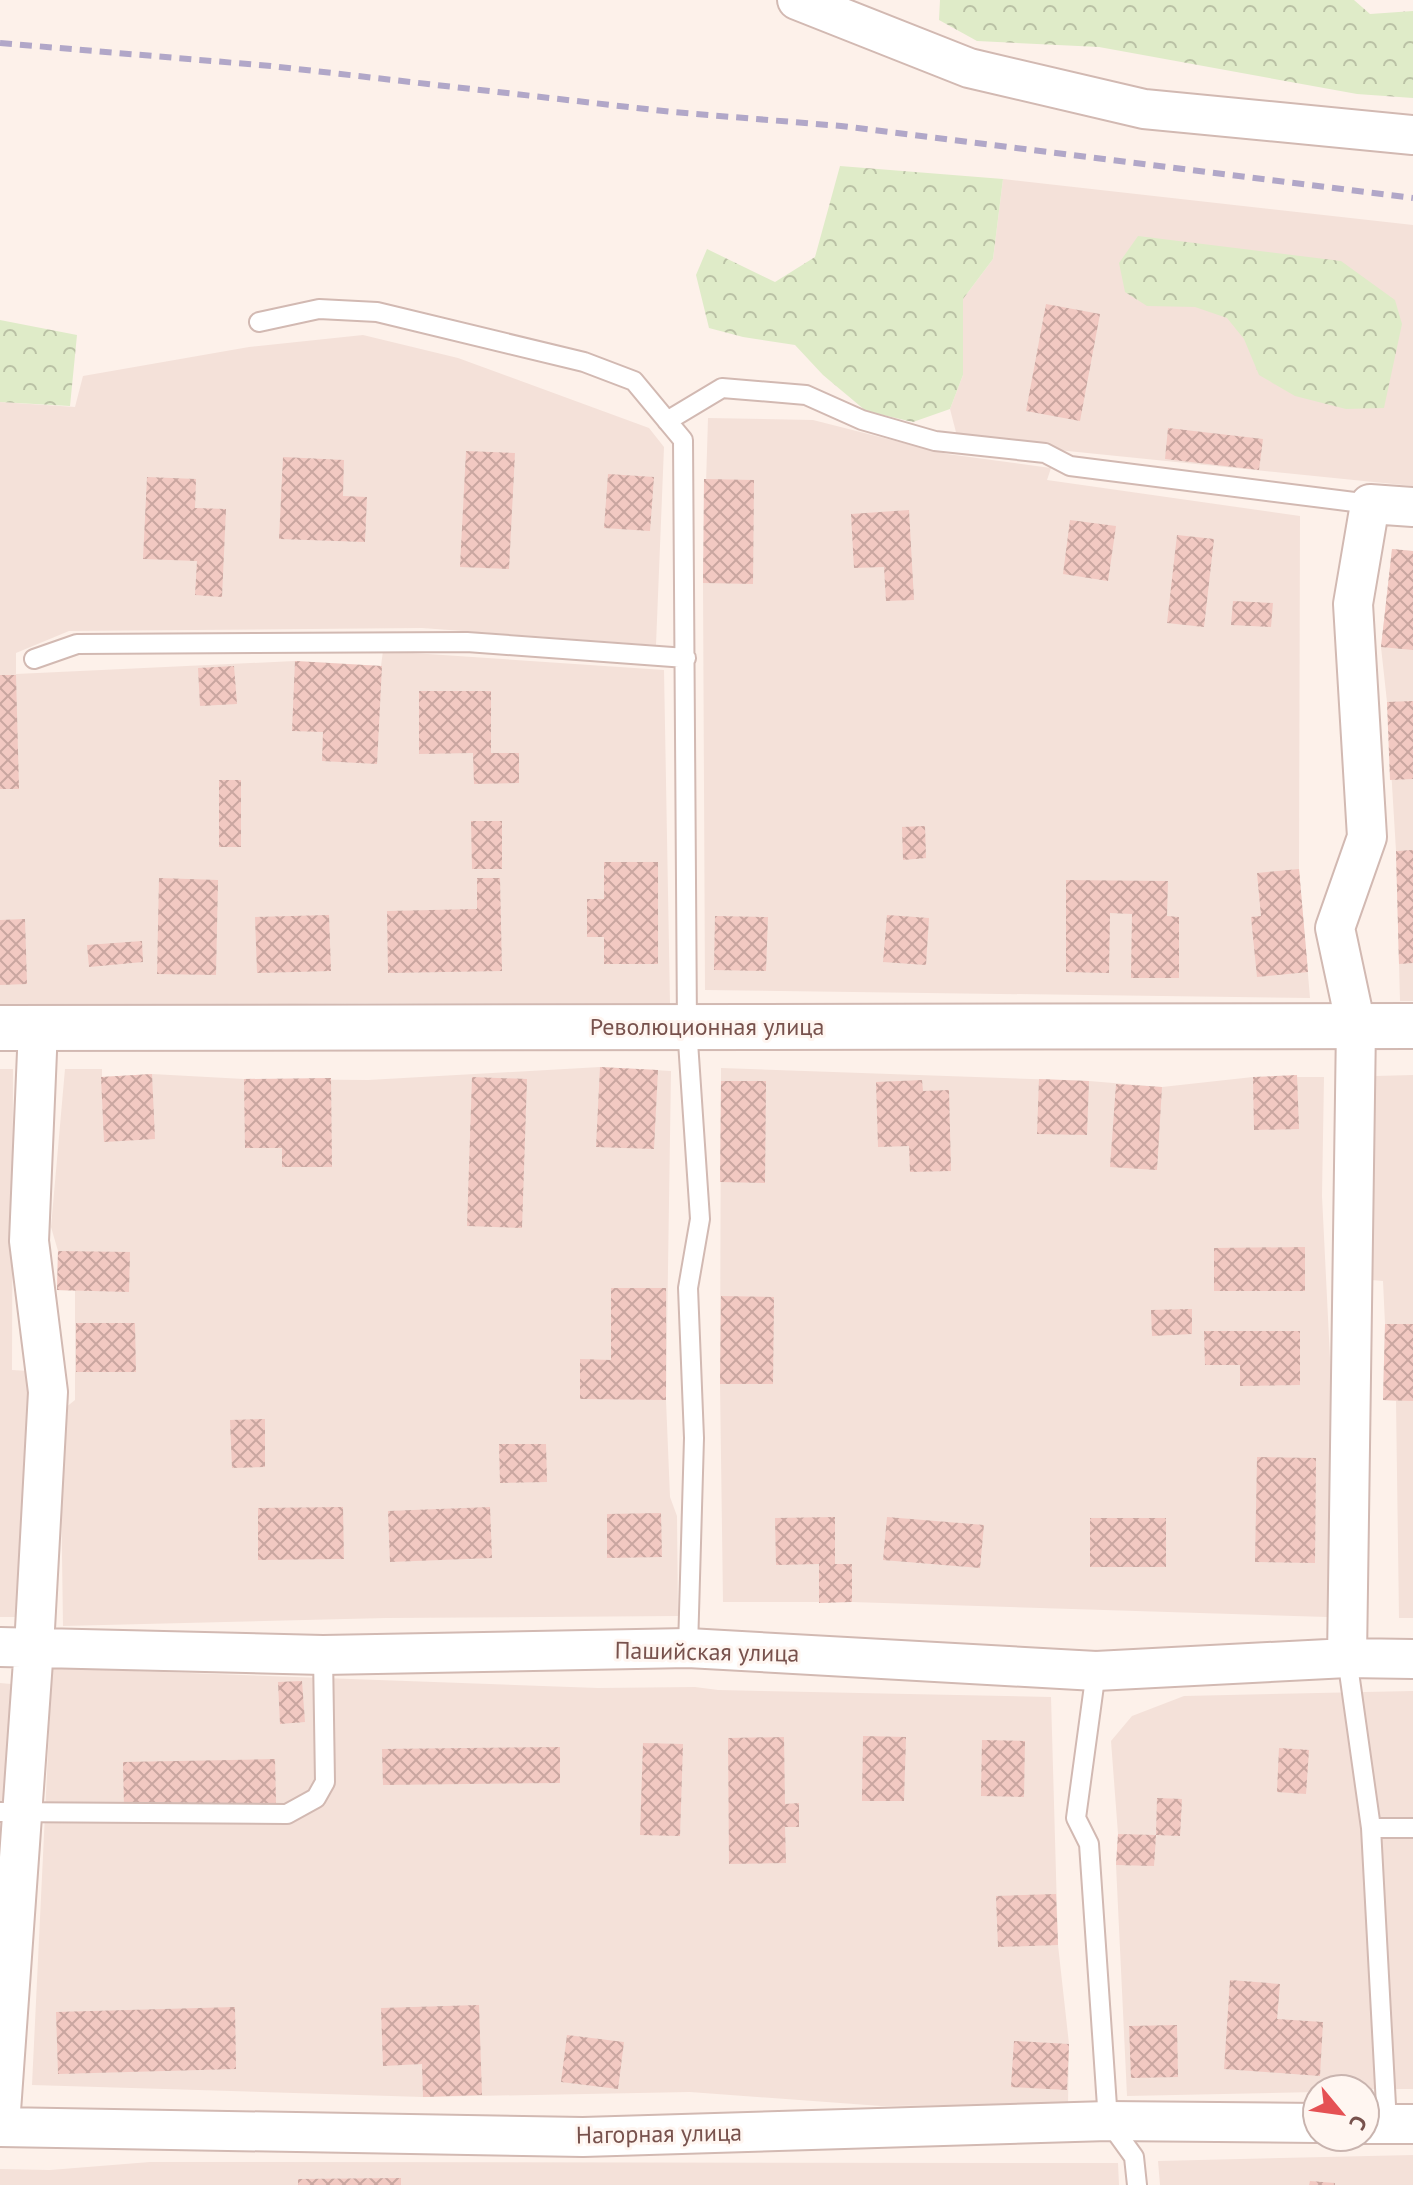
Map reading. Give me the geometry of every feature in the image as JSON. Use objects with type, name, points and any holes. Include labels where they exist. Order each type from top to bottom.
[{"type":"street","points":[[797,0],[969,68],[1144,109],[1413,135]]},
{"type":"street","points":[[1347,1658],[1356,1026],[1335,928],[1367,837],[1353,604],[1370,504],[1413,507]]},
{"type":"street","name":"Революционная улица","points":[[19,1028],[1413,1026]]},
{"type":"street","points":[[0,2126],[17,1647],[48,1392],[29,1241],[19,1028]]},
{"type":"street","name":"Пашийская улица","points":[[17,1647],[323,1655],[688,1648],[1096,1671],[1347,1658],[1413,1659]]},
{"type":"street","name":"Нагорная улица","points":[[0,2126],[583,2137],[1108,2121],[1301,2123]]},
{"type":"lane","points":[[259,322],[319,309],[377,312],[584,362],[634,381],[683,440],[687,1027],[700,1219],[688,1288],[694,1438],[688,1648]]},
{"type":"lane","points":[[667,421],[722,388],[806,395],[862,420],[935,441],[1045,453],[1070,466],[1370,504]]},
{"type":"lane","points":[[34,659],[77,644],[467,642],[686,658]]},
{"type":"lane","points":[[10,1812],[287,1814],[316,1798],[325,1782],[323,1655]]},
{"type":"lane","points":[[1347,1658],[1371,1828],[1388,2124]]},
{"type":"lane","points":[[1096,1671],[1076,1818],[1089,1844],[1108,2121],[1134,2157],[1137,2185]]},
{"type":"lane","points":[[1371,1828],[1413,1828]]},
{"type":"shaded area","points":[[1003,179],[1413,225],[1413,486],[958,440],[950,409],[963,375],[963,299],[993,259]]},
{"type":"shaded area","points":[[363,335],[458,358],[649,428],[664,447],[656,645],[422,628],[69,631],[16,653],[16,674],[295,661],[381,666],[383,651],[664,670],[670,1004],[362,1003],[0,1008],[0,402],[75,407],[83,376],[249,347]]},
{"type":"shaded area","points":[[708,418],[813,420],[947,454],[1051,468],[1047,480],[1300,516],[1299,869],[1310,998],[705,990],[703,583]]},
{"type":"shaded area","points":[[1392,549],[1413,551],[1413,1001],[1400,1001],[1396,851],[1381,647]]},
{"type":"shaded area","points":[[600,1067],[671,1071],[666,1400],[670,1497],[677,1516],[678,1616],[386,1618],[63,1626],[60,1412],[75,1400],[75,1291],[57,1290],[58,1251],[51,1227],[65,1069],[102,1069],[102,1077],[152,1074],[244,1079],[368,1080]]},
{"type":"shaded area","points":[[721,1068],[1089,1081],[1162,1087],[1253,1077],[1324,1077],[1322,1196],[1331,1379],[1327,1617],[852,1602],[723,1602]]},
{"type":"shaded area","points":[[0,1069],[13,1069],[12,1370],[29,1371],[27,1473],[16,1617],[0,1617]]},
{"type":"shaded area","points":[[1413,1075],[1413,1618],[1399,1618],[1396,1401],[1383,1400],[1383,1281],[1371,1280],[1375,1076]]},
{"type":"shaded area","points":[[52,1668],[598,1688],[695,1687],[1051,1697],[1058,1945],[1069,2044],[1068,2104],[881,2106],[690,2092],[423,2097],[32,2085]]},
{"type":"shaded area","points":[[0,1683],[11,1684],[0,1928]]},
{"type":"shaded area","points":[[1413,1691],[1413,2089],[1381,2089],[1381,2073],[1301,2073],[1301,2092],[1127,2096],[1116,1865],[1118,1834],[1111,1741],[1132,1716],[1184,1696]]},
{"type":"shaded area","points":[[1413,2155],[1413,2185],[1160,2185],[1158,2161]]},
{"type":"shaded area","points":[[150,2162],[1118,2163],[1119,2185],[0,2185],[0,2169],[50,2170]]},
{"type":"green space","points":[[940,0],[1354,0],[1370,14],[1413,11],[1413,98],[1357,94],[1099,47],[977,41],[939,20]]},
{"type":"green space","points":[[840,166],[1003,179],[993,259],[963,299],[963,375],[950,409],[913,422],[866,411],[823,375],[795,345],[709,328],[696,275],[707,249],[775,282],[815,257]]},
{"type":"green space","points":[[1138,236],[1341,261],[1395,300],[1402,324],[1384,408],[1346,409],[1295,396],[1259,375],[1244,339],[1227,318],[1195,307],[1147,306],[1125,292],[1119,263]]},
{"type":"green space","points":[[0,320],[77,335],[70,406],[0,402]]},
{"type":"building","points":[[1046,304],[1100,314],[1080,421],[1026,411]]},
{"type":"building","points":[[1168,428],[1263,439],[1259,470],[1165,459]]},
{"type":"building","points":[[466,451],[515,453],[509,569],[460,567]]},
{"type":"building","points":[[283,457],[344,460],[343,496],[367,497],[365,542],[279,539]]},
{"type":"building","points":[[608,474],[654,477],[650,531],[604,528]]},
{"type":"building","points":[[147,477],[196,479],[195,508],[226,509],[222,597],[195,595],[197,561],[143,559]]},
{"type":"building","points":[[704,479],[754,480],[753,584],[703,583]]},
{"type":"building","points":[[909,510],[914,600],[886,601],[884,567],[854,568],[851,514]]},
{"type":"building","points":[[1070,520],[1116,526],[1108,581],[1063,574]]},
{"type":"building","points":[[1177,535],[1214,539],[1204,627],[1167,623]]},
{"type":"building","points":[[1392,549],[1413,551],[1413,650],[1381,647]]},
{"type":"building","points":[[1233,601],[1273,603],[1271,627],[1231,625]]},
{"type":"building","points":[[295,661],[382,666],[377,764],[322,761],[323,732],[292,731]]},
{"type":"building","points":[[234,666],[237,704],[200,706],[198,668]]},
{"type":"building","points":[[0,675],[16,675],[19,789],[0,789]]},
{"type":"building","points":[[419,691],[491,691],[491,753],[519,753],[519,783],[474,784],[473,753],[419,754]]},
{"type":"building","points":[[1413,701],[1413,779],[1390,780],[1387,702]]},
{"type":"building","points":[[219,780],[241,780],[241,847],[219,847]]},
{"type":"building","points":[[471,821],[502,821],[502,869],[472,869]]},
{"type":"building","points":[[925,826],[926,858],[903,860],[902,827]]},
{"type":"building","points":[[1413,850],[1413,963],[1399,964],[1396,851]]},
{"type":"building","points":[[604,862],[658,862],[658,964],[604,964],[604,937],[587,937],[587,899],[604,899]]},
{"type":"building","points":[[1299,869],[1308,972],[1257,977],[1251,917],[1261,916],[1257,873]]},
{"type":"building","points":[[159,878],[218,880],[216,975],[157,974]]},
{"type":"building","points":[[477,878],[500,878],[502,971],[388,973],[387,911],[477,909]]},
{"type":"building","points":[[1066,880],[1168,881],[1167,916],[1179,917],[1179,978],[1131,978],[1132,914],[1110,913],[1109,973],[1066,972]]},
{"type":"building","points":[[329,915],[331,971],[257,973],[255,917]]},
{"type":"building","points":[[887,915],[929,918],[926,965],[883,962]]},
{"type":"building","points":[[715,916],[768,917],[766,971],[714,970]]},
{"type":"building","points":[[25,919],[27,984],[0,985],[0,920]]},
{"type":"building","points":[[142,941],[143,962],[89,967],[87,945]]},
{"type":"building","points":[[600,1067],[658,1070],[654,1149],[596,1147]]},
{"type":"building","points":[[152,1074],[155,1139],[104,1142],[101,1077]]},
{"type":"building","points":[[1297,1075],[1299,1129],[1254,1130],[1253,1077]]},
{"type":"building","points":[[472,1077],[527,1079],[522,1228],[467,1226]]},
{"type":"building","points":[[331,1078],[332,1167],[282,1167],[282,1148],[245,1148],[244,1079]]},
{"type":"building","points":[[1039,1079],[1089,1081],[1087,1135],[1037,1134]]},
{"type":"building","points":[[922,1080],[923,1091],[949,1090],[951,1171],[910,1172],[909,1146],[878,1147],[876,1082]]},
{"type":"building","points":[[721,1081],[766,1081],[765,1183],[720,1182]]},
{"type":"building","points":[[1116,1084],[1162,1087],[1157,1170],[1110,1167]]},
{"type":"building","points":[[1305,1247],[1305,1291],[1214,1291],[1214,1248]]},
{"type":"building","points":[[58,1251],[130,1252],[129,1292],[57,1290]]},
{"type":"building","points":[[611,1288],[666,1288],[666,1400],[580,1399],[580,1359],[611,1360]]},
{"type":"building","points":[[721,1296],[774,1297],[773,1384],[720,1384]]},
{"type":"building","points":[[1192,1309],[1192,1334],[1152,1336],[1151,1310]]},
{"type":"building","points":[[76,1323],[135,1323],[136,1372],[76,1372]]},
{"type":"building","points":[[1385,1324],[1413,1324],[1413,1401],[1383,1400]]},
{"type":"building","points":[[1204,1331],[1300,1331],[1300,1385],[1240,1386],[1240,1365],[1205,1365]]},
{"type":"building","points":[[265,1419],[265,1467],[232,1468],[230,1420]]},
{"type":"building","points":[[499,1444],[546,1444],[547,1482],[500,1483]]},
{"type":"building","points":[[1257,1457],[1316,1458],[1315,1563],[1255,1562]]},
{"type":"building","points":[[343,1507],[344,1559],[258,1560],[258,1508]]},
{"type":"building","points":[[490,1507],[492,1558],[390,1562],[388,1511]]},
{"type":"building","points":[[661,1513],[662,1557],[607,1558],[607,1514]]},
{"type":"building","points":[[835,1517],[835,1564],[852,1564],[852,1602],[819,1603],[819,1564],[776,1565],[775,1518]]},
{"type":"building","points":[[887,1517],[984,1525],[980,1568],[883,1560]]},
{"type":"building","points":[[1090,1518],[1166,1518],[1166,1567],[1090,1567]]},
{"type":"building","points":[[302,1681],[305,1722],[280,1724],[278,1682]]},
{"type":"building","points":[[863,1736],[906,1737],[904,1801],[862,1801]]},
{"type":"building","points":[[784,1737],[785,1804],[799,1803],[799,1827],[785,1827],[786,1863],[729,1864],[728,1738]]},
{"type":"building","points":[[982,1740],[1025,1741],[1024,1797],[981,1796]]},
{"type":"building","points":[[643,1743],[683,1744],[680,1836],[640,1835]]},
{"type":"building","points":[[560,1747],[560,1783],[383,1785],[382,1749]]},
{"type":"building","points":[[1279,1748],[1309,1750],[1306,1794],[1277,1792]]},
{"type":"building","points":[[275,1759],[276,1803],[124,1806],[123,1762]]},
{"type":"building","points":[[1157,1798],[1182,1799],[1180,1836],[1156,1835]]},
{"type":"building","points":[[1118,1834],[1156,1835],[1154,1866],[1116,1865]]},
{"type":"building","points":[[1056,1894],[1058,1945],[998,1947],[996,1896]]},
{"type":"building","points":[[1230,1980],[1280,1984],[1277,2019],[1323,2022],[1320,2073],[1301,2075],[1224,2069]]},
{"type":"building","points":[[479,2005],[482,2095],[423,2097],[422,2064],[383,2066],[381,2008]]},
{"type":"building","points":[[235,2007],[236,2069],[58,2074],[56,2012]]},
{"type":"building","points":[[1177,2025],[1178,2077],[1131,2078],[1129,2026]]},
{"type":"building","points":[[567,2035],[624,2042],[618,2089],[561,2082]]},
{"type":"building","points":[[1014,2041],[1069,2044],[1067,2090],[1011,2087]]},
{"type":"building","points":[[401,2178],[401,2185],[298,2185],[298,2179]]},
{"type":"building","points":[[1310,2181],[1335,2183],[1335,2185],[1309,2185]]},
{"type":"railway","points":[[0,43],[271,66],[672,112],[841,126],[1413,198]]}]
